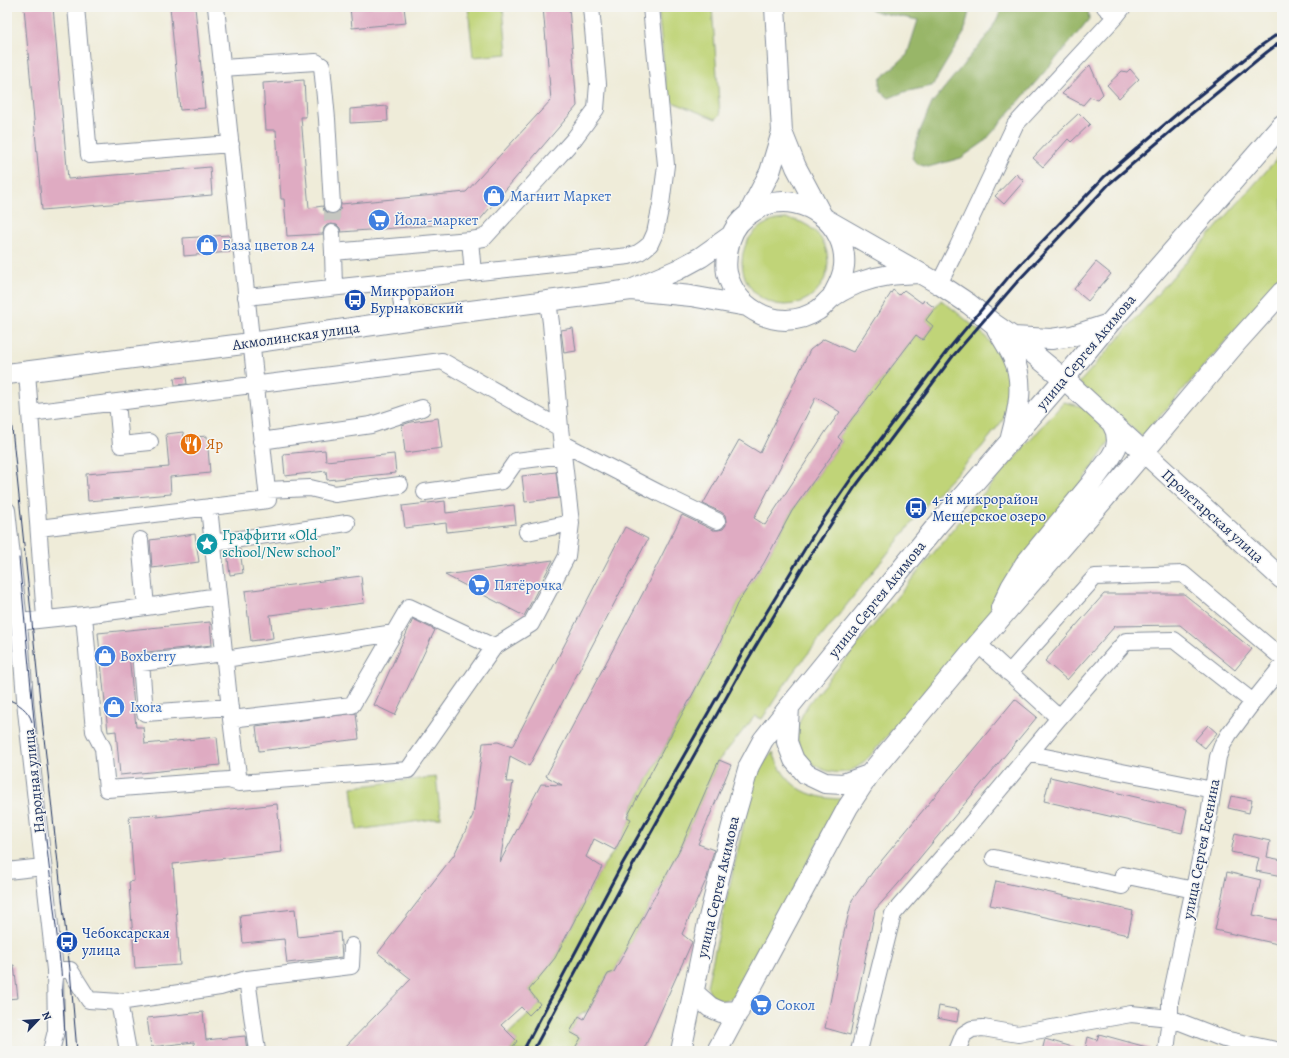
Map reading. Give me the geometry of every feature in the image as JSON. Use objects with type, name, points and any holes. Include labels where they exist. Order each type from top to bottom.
[{"type":"main road","points":[[775,7],[782,132],[796,167],[824,217],[837,233],[843,249],[844,266],[840,282],[832,297]]},
{"type":"main road","name":"улица Сергея Акимова","points":[[681,1051],[709,918],[732,826],[749,766],[763,740],[934,528],[1010,442],[1109,324],[1279,131]]},
{"type":"main road","points":[[748,215],[770,172],[782,132]]},
{"type":"main road","points":[[824,217],[804,205],[784,202],[765,205],[748,215],[739,224],[732,234],[726,253],[727,273],[734,291],[747,306],[763,316],[782,320],[801,318],[818,310],[832,297],[856,284],[878,276],[920,273]]},
{"type":"main road","name":"Пролетарская улица","points":[[824,217],[939,284],[969,304],[1013,337],[1064,379],[1282,579]]},
{"type":"main road","points":[[632,290],[677,270],[700,257],[732,234]]},
{"type":"main road","points":[[632,290],[691,296],[747,306]]},
{"type":"main road","name":"Акмолинская улица","points":[[7,374],[632,290]]},
{"type":"main road","points":[[717,1051],[848,807],[869,775],[978,644],[1144,453],[1237,342],[1282,292]]},
{"type":"main road","points":[[994,324],[1013,358],[1018,376],[1020,391],[1018,410],[1010,442]]},
{"type":"main road","points":[[1013,337],[1050,339],[1072,336],[1109,324]]},
{"type":"main road","points":[[992,629],[1011,587],[1025,564],[1111,457],[1116,448],[1117,441],[1116,432],[1112,423]]},
{"type":"main road","points":[[789,707],[787,742],[794,760],[806,774],[825,783],[843,784],[869,775]]},
{"type":"main road","points":[[694,994],[710,1007],[721,1012],[739,1011]]},
{"type":"street","points":[[76,7],[89,155],[231,144]]},
{"type":"street","points":[[39,528],[268,500],[216,7]]},
{"type":"street","points":[[333,252],[484,238],[574,139],[596,109],[598,84],[591,7]]},
{"type":"street","points":[[246,297],[629,256],[644,249],[650,244],[655,233],[661,205],[666,166],[651,7]]},
{"type":"street","points":[[939,284],[1015,125],[1115,10]]},
{"type":"street","points":[[222,68],[316,62],[322,66],[327,118],[332,205]]},
{"type":"street","points":[[332,233],[334,288]]},
{"type":"street","points":[[470,240],[473,273]]},
{"type":"street","points":[[399,281],[404,321]]},
{"type":"street","points":[[84,615],[94,731],[103,748],[107,789],[229,780],[239,783],[408,770],[494,647],[531,624],[567,556],[571,523],[548,301]]},
{"type":"street","points":[[30,413],[442,361],[562,442],[659,493],[717,521]]},
{"type":"street","points":[[27,372],[45,618]]},
{"type":"street","points":[[117,402],[122,445],[150,442]]},
{"type":"street","points":[[261,441],[371,425],[422,408]]},
{"type":"street","points":[[425,492],[502,481],[516,461],[562,442]]},
{"type":"street","points":[[267,490],[310,488],[335,494],[400,485]]},
{"type":"street","points":[[209,507],[230,713],[239,783]]},
{"type":"street","name":"Народная улица","points":[[7,510],[19,622],[26,711],[55,970],[56,1031],[52,1051]]},
{"type":"street","points":[[213,543],[347,523]]},
{"type":"street","points":[[527,532],[571,523]]},
{"type":"street","points":[[140,540],[146,607]]},
{"type":"street","points":[[1009,673],[1095,577],[1183,574],[1282,658]]},
{"type":"street","points":[[19,622],[146,607],[218,596]]},
{"type":"street","points":[[394,633],[225,656],[141,663],[145,713],[230,713],[352,705],[394,633],[409,607],[494,647]]},
{"type":"street","points":[[859,1051],[893,914],[1126,641],[1174,640],[1253,702]]},
{"type":"street","points":[[978,644],[1060,718]]},
{"type":"street","name":"улица Сергея Есенина","points":[[1166,1051],[1170,1018],[1170,1001],[1207,827],[1218,757],[1222,746],[1253,702],[1282,666]]},
{"type":"street","points":[[1030,754],[1213,790]]},
{"type":"street","points":[[994,858],[1122,886],[1124,875],[1194,890]]},
{"type":"street","points":[[7,870],[43,867]]},
{"type":"street","points":[[55,970],[70,970],[89,1000],[119,1002],[220,987],[247,979],[351,966],[352,946]]},
{"type":"street","points":[[247,979],[257,1051]]},
{"type":"street","points":[[119,1002],[128,1051]]},
{"type":"street","points":[[957,1051],[964,1034],[972,1029],[983,1028],[1018,1034],[1131,1014],[1170,1018],[1224,1039],[1280,1051]]},
{"type":"green space","points":[[468,7],[503,7],[507,54],[473,57]]},
{"type":"green space","points":[[658,7],[712,7],[720,115],[716,119],[667,100]]},
{"type":"green space","points":[[867,7],[970,7],[964,33],[932,86],[904,92],[889,98],[880,91],[880,79],[907,55],[918,20],[877,12]]},
{"type":"green space","points":[[1003,7],[1088,7],[1089,19],[984,142],[961,158],[928,167],[917,164],[912,158],[920,131],[932,103],[990,32]]},
{"type":"green space","points":[[1282,153],[1282,276],[1142,437],[1079,383]]},
{"type":"green space","points":[[785,219],[801,222],[809,226],[821,238],[825,246],[828,262],[825,278],[821,286],[809,298],[801,302],[785,305],[769,302],[761,298],[749,286],[745,278],[742,262],[745,246],[749,238],[761,226],[769,222]]},
{"type":"green space","points":[[941,300],[983,334],[998,351],[1009,368],[1012,385],[1009,403],[1003,420],[981,448],[926,505],[791,675],[762,719],[755,716],[719,760],[682,845],[614,972],[608,974],[589,1010],[579,1016],[570,1032],[581,1038],[573,1051],[510,1051],[517,1041],[509,1033],[540,1004],[529,990],[555,958],[602,867],[615,850],[631,819],[632,809],[719,645],[737,604],[764,563],[792,511],[842,441],[838,437],[916,335],[923,340],[933,326],[926,320]]},
{"type":"green space","points":[[1064,402],[1084,407],[1113,437],[993,613],[869,757],[861,764],[849,771],[837,773],[820,768],[813,764],[801,751],[798,744],[797,735],[799,722],[809,703],[975,503]]},
{"type":"green space","points":[[773,752],[784,774],[798,788],[817,796],[841,799],[744,984],[734,996],[729,999],[720,1000],[711,994],[707,986],[754,778],[759,768]]},
{"type":"green space","points":[[436,777],[441,818],[357,830],[352,787]]},
{"type":"building","points":[[24,7],[53,7],[68,179],[210,167],[212,195],[42,210]]},
{"type":"building","points":[[170,7],[195,7],[205,108],[180,110]]},
{"type":"building","points":[[350,7],[404,7],[406,23],[352,28]]},
{"type":"building","points":[[543,7],[569,7],[577,106],[478,222],[341,232],[337,225],[331,224],[324,228],[323,234],[287,236],[284,199],[281,199],[276,130],[266,130],[263,83],[304,80],[306,117],[301,117],[309,208],[323,206],[324,211],[333,214],[340,210],[341,204],[466,192],[551,100]]},
{"type":"building","points":[[1090,65],[1103,94],[1097,100],[1090,97],[1083,105],[1062,94]]},
{"type":"building","points":[[1130,69],[1139,79],[1119,98],[1107,85],[1122,71],[1127,72]]},
{"type":"building","points":[[387,106],[388,121],[350,123],[350,109]]},
{"type":"building","points":[[1079,113],[1090,124],[1071,142],[1068,139],[1043,167],[1033,158]]},
{"type":"building","points":[[1016,174],[1024,181],[1004,204],[995,196]]},
{"type":"building","name":"База цветов 24","points":[[229,235],[230,252],[184,256],[183,238]]},
{"type":"building","points":[[1096,262],[1111,274],[1088,301],[1074,289]]},
{"type":"building","points":[[893,290],[899,295],[904,290],[922,303],[924,300],[935,308],[926,320],[933,326],[923,340],[916,335],[838,437],[842,441],[792,511],[764,563],[737,604],[719,645],[627,817],[631,819],[615,850],[594,839],[586,857],[602,867],[555,958],[529,990],[540,1004],[529,1015],[521,1007],[501,1025],[517,1041],[510,1051],[341,1051],[411,979],[378,953],[454,855],[473,815],[483,743],[498,742],[512,747],[625,527],[648,539],[529,766],[510,756],[506,782],[513,782],[500,862],[541,784],[562,785],[546,776],[643,593],[682,515],[713,530],[723,529],[726,525],[725,515],[703,504],[739,440],[760,453],[810,350],[824,339],[853,352]],"holes":[[[816,397],[840,412],[765,525],[754,518]]]},
{"type":"building","points":[[573,328],[576,351],[564,353],[561,330]]},
{"type":"building","points":[[186,377],[187,384],[175,385],[174,378]]},
{"type":"building","points":[[438,418],[442,448],[405,453],[402,425],[411,422]]},
{"type":"building","points":[[183,432],[184,438],[207,436],[210,473],[170,477],[171,494],[88,501],[86,474],[169,467],[166,434]]},
{"type":"building","points":[[325,450],[326,461],[394,454],[396,473],[327,480],[326,471],[285,476],[283,454]]},
{"type":"building","points":[[556,472],[559,498],[525,502],[522,476]]},
{"type":"building","points":[[445,501],[446,513],[514,505],[516,524],[447,532],[446,523],[405,528],[402,506]]},
{"type":"building","points":[[195,534],[199,562],[152,568],[150,540]]},
{"type":"building","points":[[240,549],[243,573],[230,575],[227,551]]},
{"type":"building","points":[[553,560],[524,616],[445,575]]},
{"type":"building","points":[[361,576],[364,603],[270,615],[273,638],[251,641],[245,591]]},
{"type":"building","points":[[1104,594],[1184,594],[1252,649],[1235,670],[1180,625],[1115,626],[1067,680],[1045,661]]},
{"type":"building","points":[[413,619],[435,630],[395,715],[374,705]]},
{"type":"building","points":[[210,622],[212,645],[129,654],[136,727],[143,727],[145,744],[217,737],[220,765],[120,775],[116,731],[108,732],[98,633]]},
{"type":"building","points":[[1015,699],[1037,717],[875,910],[850,1035],[825,1028],[842,941],[852,900],[877,866]]},
{"type":"building","points":[[356,713],[359,739],[259,751],[256,726]]},
{"type":"building","points":[[1208,725],[1217,733],[1205,748],[1195,740]]},
{"type":"building","points":[[719,760],[731,765],[698,844],[714,850],[707,878],[682,934],[692,942],[643,1051],[573,1051],[581,1038],[570,1032],[579,1016],[584,1019],[608,974],[614,972],[682,845]]},
{"type":"building","points":[[1050,777],[1187,809],[1182,833],[1044,801]]},
{"type":"building","points":[[1231,796],[1252,800],[1249,813],[1228,808]]},
{"type":"building","points":[[277,804],[282,852],[173,864],[180,965],[135,968],[129,882],[134,881],[129,816],[157,814],[157,817]]},
{"type":"building","points":[[1235,833],[1270,841],[1267,857],[1282,860],[1282,876],[1256,871],[1259,858],[1231,852]]},
{"type":"building","points":[[1227,872],[1261,880],[1253,915],[1282,921],[1282,945],[1215,930]]},
{"type":"building","points":[[996,881],[1133,911],[1128,935],[990,905]]},
{"type":"building","points":[[295,909],[298,937],[340,932],[342,957],[287,963],[284,939],[243,943],[240,915]]},
{"type":"building","points":[[14,965],[18,998],[7,999],[7,966]]},
{"type":"building","points":[[939,1006],[959,1010],[957,1022],[937,1018]]},
{"type":"building","points":[[203,1012],[206,1040],[245,1036],[247,1051],[195,1051],[194,1042],[151,1047],[147,1018]]},
{"type":"building","points":[[1099,1034],[1150,1048],[1150,1051],[1085,1051],[1088,1037],[1097,1040]]},
{"type":"building","points":[[1045,1039],[1076,1048],[1076,1051],[1042,1051]]},
{"type":"tunnel","points":[[332,205],[332,233]]},
{"type":"tram line","points":[[7,380],[43,729],[70,970],[77,1051]]},
{"type":"tram line","points":[[19,558],[41,796],[61,970],[66,1051]]},
{"type":"tram line","points":[[7,699],[26,711],[32,722]]},
{"type":"railway","points":[[523,1051],[620,868],[745,648],[818,527],[853,476],[947,351],[1011,274],[1105,176],[1185,107],[1262,45],[1282,31]]},
{"type":"railway","points":[[533,1051],[628,874],[741,671],[801,570],[855,487],[953,356],[1017,282],[1110,183],[1191,114],[1282,41]]},
{"type":"place","name":"Магнит Маркет","points":[[494,196]]},
{"type":"place","name":"Йола-маркет","points":[[379,220]]},
{"type":"place","name":"База цветов 24","points":[[207,245]]},
{"type":"place","name":"Микрорайон Бурнаковский","points":[[355,300]]},
{"type":"place","name":"Яр","points":[[191,444]]},
{"type":"place","name":"4-й микрорайон Мещерское озеро","points":[[916,508]]},
{"type":"place","name":"Граффити «Old school/New school”","points":[[207,544]]},
{"type":"place","name":"Пятёрочка","points":[[479,585]]},
{"type":"place","name":"Boxberry","points":[[105,656]]},
{"type":"place","name":"Ixora","points":[[114,707]]},
{"type":"place","name":"Чебоксарская улица","points":[[67,942]]},
{"type":"place","name":"Сокол","points":[[761,1005]]}]
